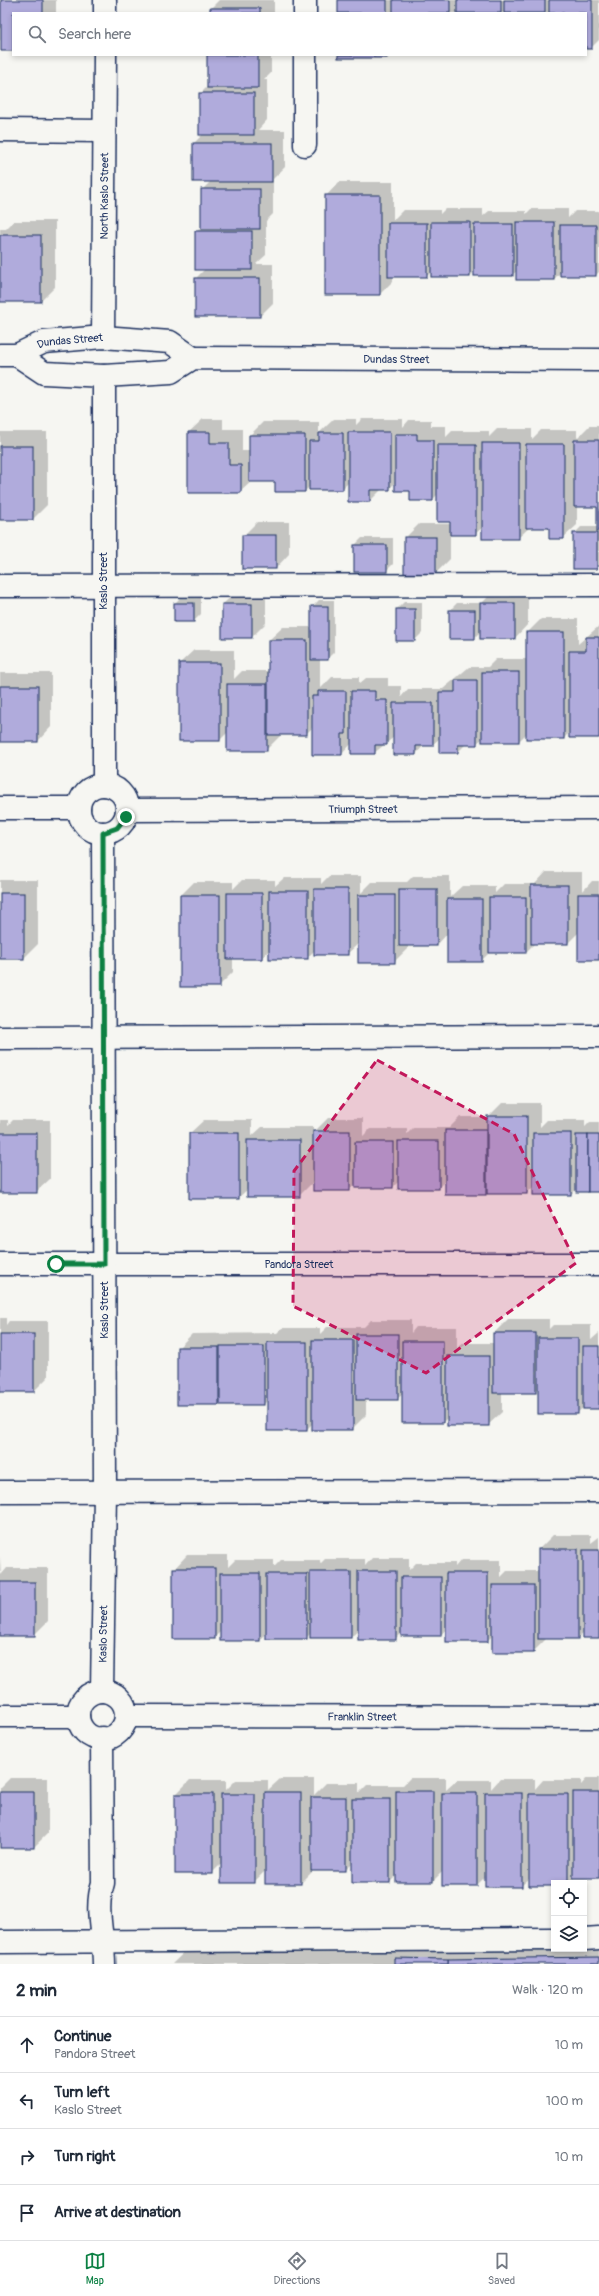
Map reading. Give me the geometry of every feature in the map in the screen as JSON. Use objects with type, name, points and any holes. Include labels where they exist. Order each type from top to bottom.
[{"type":"street","points":[[105,0],[105,12]]},
{"type":"street","points":[[305,0],[305,12]]},
{"type":"street","name":"North Kaslo Street","points":[[103,337],[105,56]]},
{"type":"street","points":[[305,56],[305,144]]},
{"type":"street","points":[[0,130],[104,131]]},
{"type":"street","name":"Dundas Street","points":[[9,355],[44,342],[103,337],[170,342],[194,358]]},
{"type":"street","name":"Dundas Street","points":[[9,355],[44,373],[104,376],[171,372],[194,358],[599,360]]},
{"type":"street","name":"Kaslo Street","points":[[104,376],[102,586],[104,785]]},
{"type":"street","points":[[0,586],[599,585]]},
{"type":"street","points":[[104,785],[111,786],[123,795],[127,810],[123,823],[111,832],[103,833],[89,828],[84,823],[79,808],[84,794],[90,789],[104,785]]},
{"type":"street","points":[[0,808],[79,808]]},
{"type":"street","name":"Triumph Street","points":[[127,810],[599,808]]},
{"type":"street","name":"Kaslo Street","points":[[102,1691],[105,1492],[103,833]]},
{"type":"street","points":[[0,1038],[599,1036]]},
{"type":"street","name":"Pandora Street","points":[[0,1264],[599,1264]]},
{"type":"street","points":[[0,1492],[599,1491]]},
{"type":"street","points":[[102,1691],[117,1696],[122,1702],[126,1716],[120,1730],[109,1738],[96,1738],[83,1730],[78,1716],[79,1709],[87,1696],[102,1691]]},
{"type":"street","points":[[0,1716],[78,1716]]},
{"type":"street","name":"Franklin Street","points":[[126,1716],[599,1717]]},
{"type":"street","points":[[102,1738],[103,1883],[98,1897],[98,1919],[104,1942],[104,1964]]},
{"type":"street","points":[[587,1938],[599,1938]]},
{"type":"street","points":[[0,1942],[551,1939]]},
{"type":"highlighted area","points":[[377,1060],[514,1134],[576,1263],[426,1373],[293,1306],[294,1171]]},
{"type":"building","points":[[1,0],[43,0],[43,12],[12,12],[12,51],[1,51]]},
{"type":"building","points":[[338,0],[387,0],[387,12],[338,12]]},
{"type":"building","points":[[393,0],[450,0],[450,12],[393,12]]},
{"type":"building","points":[[457,0],[501,0],[501,12],[457,12]]},
{"type":"building","points":[[504,0],[545,0],[545,12],[504,12]]},
{"type":"building","points":[[549,0],[592,0],[592,49],[587,49],[587,12],[549,12]]},
{"type":"building","points":[[210,8],[260,8],[260,12],[210,12]]},
{"type":"building","points":[[207,56],[258,56],[258,88],[207,88]]},
{"type":"building","points":[[338,56],[387,56],[387,58],[338,58]]},
{"type":"building","points":[[199,93],[254,93],[254,135],[199,135]]},
{"type":"building","points":[[193,143],[272,143],[272,182],[193,182]]},
{"type":"building","points":[[201,189],[260,189],[260,229],[201,229]]},
{"type":"building","points":[[325,195],[380,195],[380,295],[325,295]]},
{"type":"building","points":[[431,222],[470,222],[470,277],[431,277]]},
{"type":"building","points":[[516,222],[554,222],[554,280],[516,280]]},
{"type":"building","points":[[388,223],[427,223],[427,277],[388,277]]},
{"type":"building","points":[[474,224],[513,224],[513,276],[474,276]]},
{"type":"building","points":[[560,225],[596,225],[596,276],[560,276]]},
{"type":"building","points":[[195,231],[252,231],[252,270],[195,270]]},
{"type":"building","points":[[0,235],[41,235],[41,302],[0,302]]},
{"type":"building","points":[[195,278],[260,278],[260,317],[195,317]]},
{"type":"building","points":[[188,432],[210,432],[210,443],[229,443],[229,465],[241,465],[241,493],[188,493]]},
{"type":"building","points":[[348,432],[390,432],[390,490],[370,490],[370,502],[348,502]]},
{"type":"building","points":[[319,433],[343,433],[343,490],[309,490],[309,441],[319,441]]},
{"type":"building","points":[[395,434],[417,434],[417,440],[433,440],[433,501],[410,501],[410,491],[395,491]]},
{"type":"building","points":[[249,435],[305,435],[305,492],[275,492],[275,482],[249,482]]},
{"type":"building","points":[[574,440],[599,440],[599,531],[597,531],[597,507],[574,507]]},
{"type":"building","points":[[482,443],[519,443],[519,539],[482,539]]},
{"type":"building","points":[[526,444],[564,444],[564,539],[549,539],[549,528],[526,528]]},
{"type":"building","points":[[437,445],[476,445],[476,535],[450,535],[450,522],[437,522]]},
{"type":"building","points":[[0,446],[33,446],[33,520],[0,520]]},
{"type":"building","points":[[573,533],[597,533],[597,569],[573,569]]},
{"type":"building","points":[[242,535],[276,535],[276,569],[242,569]]},
{"type":"building","points":[[404,537],[436,537],[436,574],[404,574]]},
{"type":"building","points":[[354,545],[387,545],[387,572],[354,572]]},
{"type":"building","points":[[174,603],[194,603],[194,622],[174,622]]},
{"type":"building","points":[[480,603],[515,603],[515,639],[480,639]]},
{"type":"building","points":[[222,604],[252,604],[252,638],[222,638]]},
{"type":"building","points":[[311,606],[328,606],[328,660],[311,660]]},
{"type":"building","points":[[396,609],[415,609],[415,641],[396,641]]},
{"type":"building","points":[[449,610],[475,610],[475,639],[449,639]]},
{"type":"building","points":[[526,632],[564,632],[564,739],[526,739]]},
{"type":"building","points":[[586,637],[599,637],[599,738],[569,738],[569,651],[586,651]]},
{"type":"building","points":[[268,640],[307,640],[307,735],[268,735]]},
{"type":"building","points":[[179,663],[220,663],[220,741],[179,741]]},
{"type":"building","points":[[482,672],[519,672],[519,742],[482,742]]},
{"type":"building","points":[[455,680],[477,680],[477,745],[458,745],[458,753],[439,753],[439,692],[455,692]]},
{"type":"building","points":[[227,684],[267,684],[267,751],[227,751]]},
{"type":"building","points":[[0,686],[38,686],[38,742],[0,742]]},
{"type":"building","points":[[318,691],[346,691],[346,734],[342,734],[342,755],[312,755],[312,696],[318,696]]},
{"type":"building","points":[[351,691],[375,691],[375,700],[387,700],[387,745],[375,745],[375,754],[351,754]]},
{"type":"building","points":[[393,703],[433,703],[433,746],[416,746],[416,755],[393,755]]},
{"type":"building","points":[[531,885],[568,885],[568,944],[531,944]]},
{"type":"building","points":[[314,889],[348,889],[348,955],[314,955]]},
{"type":"building","points":[[399,889],[437,889],[437,946],[399,946]]},
{"type":"building","points":[[269,891],[308,891],[308,959],[269,959]]},
{"type":"building","points":[[0,893],[24,893],[24,959],[0,959]]},
{"type":"building","points":[[227,893],[262,893],[262,959],[227,959]]},
{"type":"building","points":[[578,894],[599,894],[599,960],[578,960]]},
{"type":"building","points":[[180,895],[220,895],[220,987],[180,987]]},
{"type":"building","points":[[358,895],[395,895],[395,963],[358,963]]},
{"type":"building","points":[[489,897],[526,897],[526,953],[489,953]]},
{"type":"building","points":[[447,899],[482,899],[482,962],[447,962]]},
{"type":"building","points":[[487,1116],[527,1116],[527,1194],[487,1194]]},
{"type":"building","points":[[445,1130],[486,1130],[486,1195],[445,1195]]},
{"type":"building","points":[[313,1131],[350,1131],[350,1191],[313,1191]]},
{"type":"building","points":[[0,1133],[37,1133],[37,1193],[0,1193]]},
{"type":"building","points":[[189,1133],[239,1133],[239,1199],[189,1199]]},
{"type":"building","points":[[533,1133],[571,1133],[571,1195],[533,1195]]},
{"type":"building","points":[[576,1135],[588,1135],[588,1192],[576,1192]]},
{"type":"building","points":[[588,1135],[599,1135],[599,1192],[588,1192]]},
{"type":"building","points":[[247,1140],[300,1140],[300,1197],[247,1197]]},
{"type":"building","points":[[398,1141],[439,1141],[439,1189],[398,1189]]},
{"type":"building","points":[[355,1142],[393,1142],[393,1188],[355,1188]]},
{"type":"building","points":[[493,1333],[536,1333],[536,1393],[493,1393]]},
{"type":"building","points":[[0,1334],[34,1334],[34,1392],[0,1392]]},
{"type":"building","points":[[356,1334],[398,1334],[398,1400],[356,1400]]},
{"type":"building","points":[[538,1338],[578,1338],[578,1414],[538,1414]]},
{"type":"building","points":[[312,1340],[353,1340],[353,1430],[312,1430]]},
{"type":"building","points":[[402,1341],[443,1341],[443,1423],[402,1423]]},
{"type":"building","points":[[267,1342],[307,1342],[307,1431],[267,1431]]},
{"type":"building","points":[[220,1346],[264,1346],[264,1405],[220,1405]]},
{"type":"building","points":[[583,1346],[599,1346],[599,1409],[583,1409]]},
{"type":"building","points":[[177,1347],[219,1347],[219,1405],[177,1405]]},
{"type":"building","points":[[447,1356],[489,1356],[489,1426],[447,1426]]},
{"type":"building","points":[[538,1549],[578,1549],[578,1639],[538,1639]]},
{"type":"building","points":[[583,1550],[599,1550],[599,1638],[583,1638]]},
{"type":"building","points":[[173,1568],[215,1568],[215,1639],[173,1639]]},
{"type":"building","points":[[358,1571],[396,1571],[396,1640],[358,1640]]},
{"type":"building","points":[[310,1572],[351,1572],[351,1638],[310,1638]]},
{"type":"building","points":[[220,1573],[260,1573],[260,1641],[220,1641]]},
{"type":"building","points":[[446,1573],[488,1573],[488,1642],[446,1642]]},
{"type":"building","points":[[266,1574],[307,1574],[307,1639],[266,1639]]},
{"type":"building","points":[[401,1577],[441,1577],[441,1636],[401,1636]]},
{"type":"building","points":[[0,1582],[35,1582],[35,1636],[0,1636]]},
{"type":"building","points":[[492,1585],[534,1585],[534,1653],[492,1653]]},
{"type":"building","points":[[396,1791],[433,1791],[433,1882],[396,1882]]},
{"type":"building","points":[[0,1792],[34,1792],[34,1848],[0,1848]]},
{"type":"building","points":[[265,1792],[301,1792],[301,1884],[265,1884]]},
{"type":"building","points":[[573,1792],[599,1792],[599,1878],[573,1878]]},
{"type":"building","points":[[442,1793],[477,1793],[477,1886],[442,1886]]},
{"type":"building","points":[[485,1793],[522,1793],[522,1887],[485,1887]]},
{"type":"building","points":[[175,1794],[213,1794],[213,1874],[175,1874]]},
{"type":"building","points":[[221,1794],[255,1794],[255,1883],[221,1883]]},
{"type":"building","points":[[529,1794],[568,1794],[568,1880],[551,1880],[551,1886],[529,1886]]},
{"type":"building","points":[[311,1797],[346,1797],[346,1871],[311,1871]]},
{"type":"building","points":[[352,1799],[390,1799],[390,1883],[352,1883]]},
{"type":"building","points":[[599,1957],[599,1964],[448,1964],[448,1959]]},
{"type":"building","points":[[394,1958],[448,1959],[448,1964],[394,1964]]},
{"type":"route","points":[[56,1264],[104,1264],[103,833],[111,832],[117,828],[123,823],[126,817]]}]
